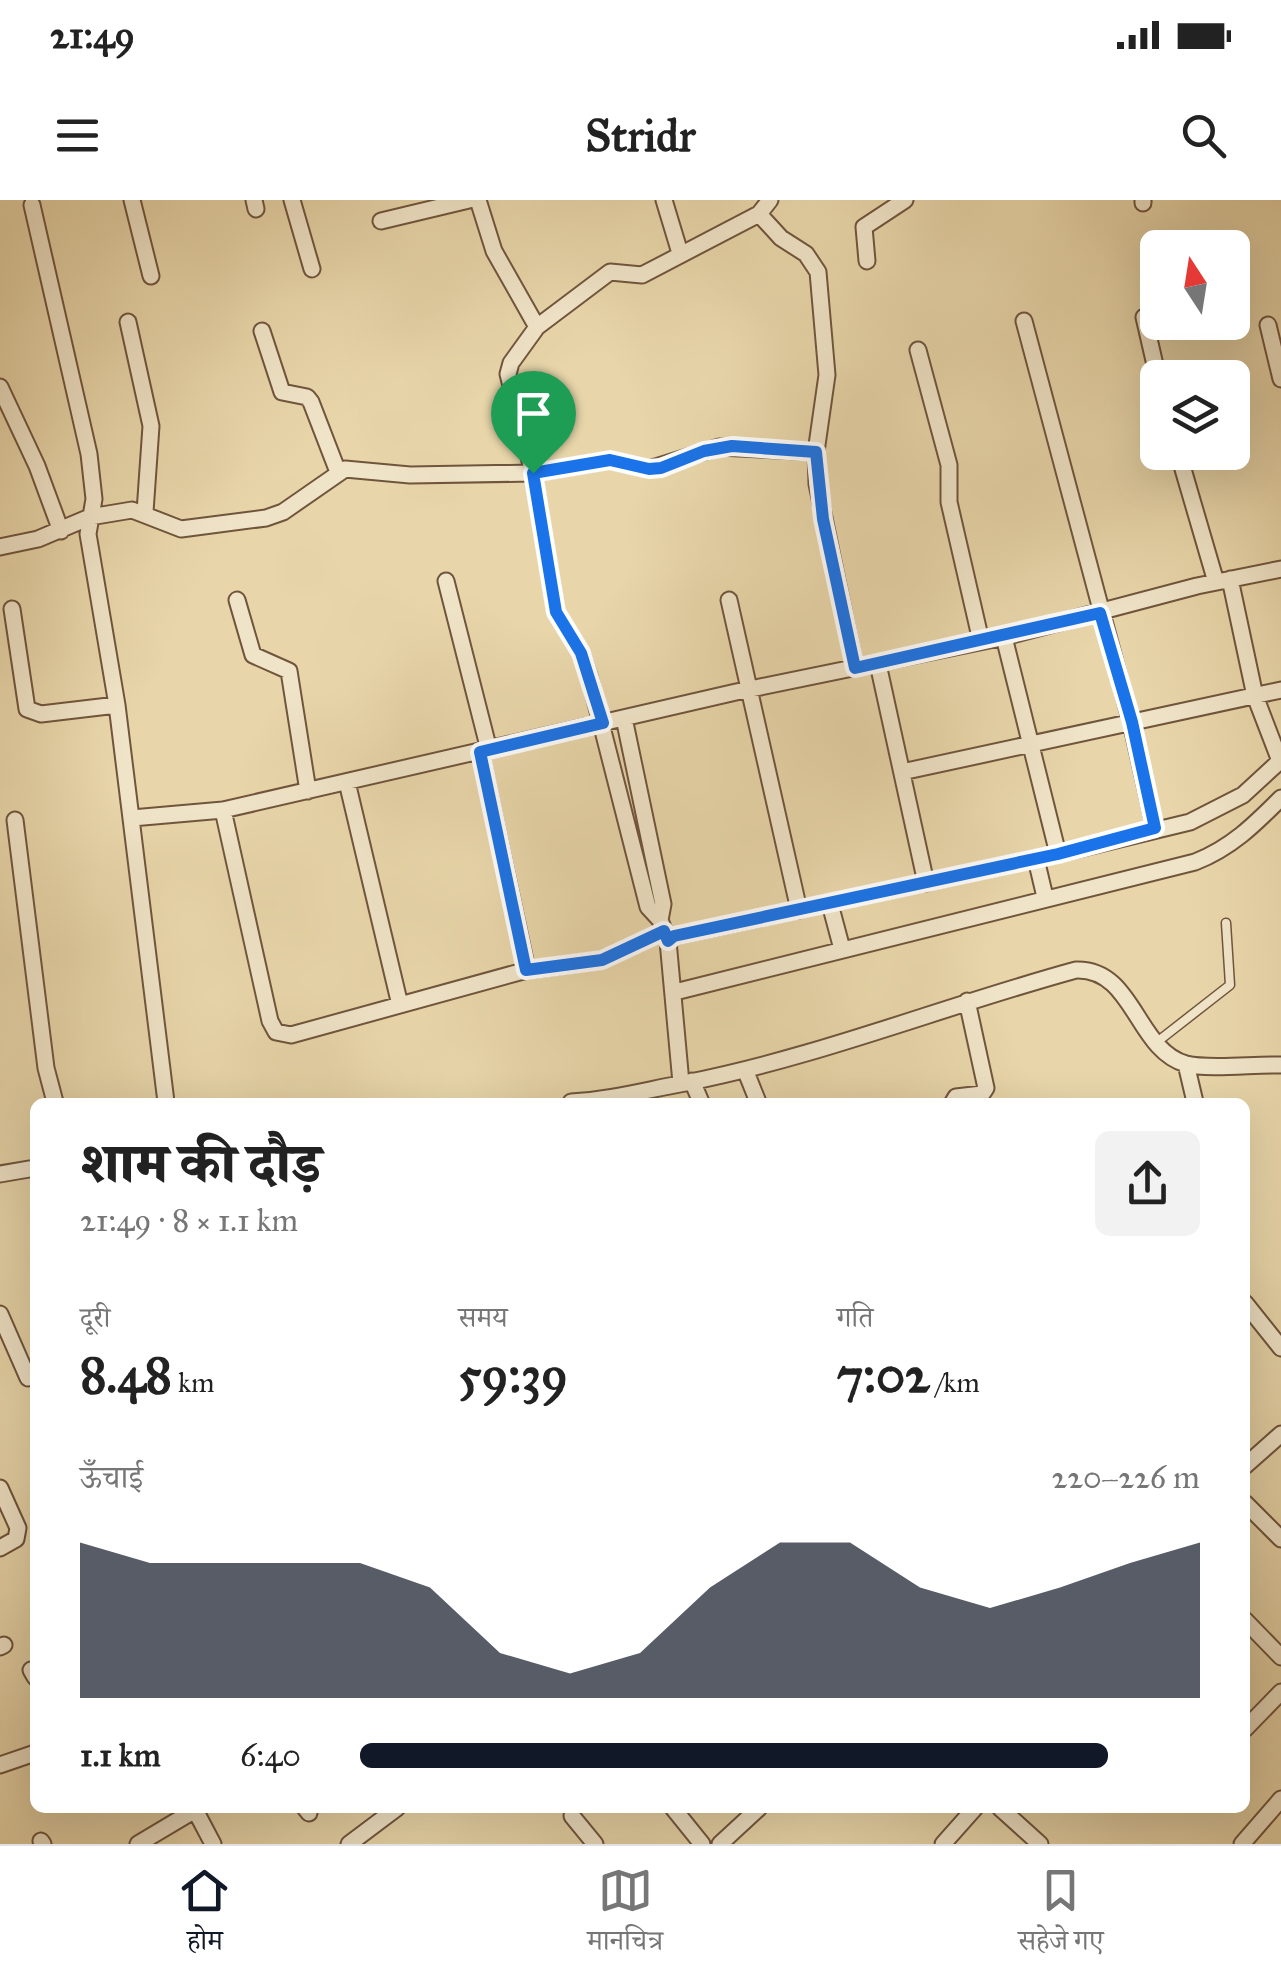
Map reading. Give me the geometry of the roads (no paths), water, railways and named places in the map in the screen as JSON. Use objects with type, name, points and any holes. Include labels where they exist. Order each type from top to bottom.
[{"type":"street","points":[[132,200],[151,276]]},
{"type":"street","points":[[292,200],[312,269]]},
{"type":"street","points":[[381,221],[470,200]]},
{"type":"street","points":[[478,200],[494,251],[537,327]]},
{"type":"street","points":[[664,200],[680,253]]},
{"type":"street","points":[[770,200],[759,214],[642,274],[610,272],[537,327],[508,374],[533,473],[556,612],[581,653],[603,723],[648,907],[664,931],[674,936],[799,910],[836,926],[1040,878],[1220,852],[1281,798]]},
{"type":"street","points":[[866,260],[864,227],[905,200]]},
{"type":"street","points":[[32,205],[89,454],[94,499],[88,534],[132,818],[165,1098]]},
{"type":"street","points":[[759,214],[781,238],[806,254],[818,272],[826,375],[816,452],[823,519],[855,668]]},
{"type":"street","points":[[1024,321],[1132,722],[1155,828]]},
{"type":"street","points":[[128,322],[152,426],[146,512]]},
{"type":"street","points":[[1268,326],[1281,379]]},
{"type":"street","points":[[262,331],[282,392],[308,397],[338,472]]},
{"type":"street","points":[[918,350],[949,465],[949,502],[981,641]]},
{"type":"street","points":[[0,387],[37,466],[61,531]]},
{"type":"street","points":[[0,548],[61,531],[90,517],[132,510],[146,512],[181,529],[266,518],[283,512],[338,472],[358,468],[410,475],[533,473],[610,460],[649,469],[732,446],[816,452]]},
{"type":"street","points":[[1040,878],[1058,854],[1190,822],[1220,809],[1243,795],[1280,760],[1255,696],[1223,581],[1184,470]]},
{"type":"street","points":[[132,818],[223,810],[748,690],[1004,637],[1281,569]]},
{"type":"street","points":[[446,581],[526,970]]},
{"type":"street","points":[[236,600],[253,655],[289,672],[308,791]]},
{"type":"street","points":[[729,600],[799,910]]},
{"type":"street","points":[[12,609],[27,709],[41,714],[116,705]]},
{"type":"street","points":[[1004,637],[1058,854]]},
{"type":"street","points":[[878,664],[926,883]]},
{"type":"street","points":[[902,772],[1281,690]]},
{"type":"street","points":[[624,718],[663,904],[686,1082],[698,1098]]},
{"type":"street","points":[[347,782],[400,1005]]},
{"type":"street","points":[[223,810],[270,1021],[276,1032],[291,1035],[526,970],[602,960],[664,931]]},
{"type":"street","points":[[15,820],[54,1098]]},
{"type":"street","points":[[675,992],[836,926],[926,883],[1040,878]]},
{"type":"street","points":[[624,1098],[746,1072],[967,1001],[1088,970],[1117,986],[1157,1042],[1186,1064],[1281,1064]]},
{"type":"street","points":[[956,1098],[982,1094],[986,1088],[967,1001]]},
{"type":"street","points":[[1186,1064],[1194,1098]]},
{"type":"street","points":[[746,1072],[756,1098]]},
{"type":"street","points":[[0,1174],[30,1169]]},
{"type":"street","points":[[1250,1309],[1281,1348]]},
{"type":"street","points":[[0,1314],[28,1378]]},
{"type":"street","points":[[1250,1462],[1281,1434]]},
{"type":"street","points":[[0,1488],[18,1528],[16,1539],[0,1548]]},
{"type":"street","points":[[1250,1508],[1281,1539]]},
{"type":"street","points":[[1250,1625],[1281,1657]]},
{"type":"street","points":[[1250,1724],[1281,1692]]},
{"type":"street","points":[[0,1764],[30,1755]]},
{"type":"street","points":[[1242,1844],[1281,1799]]},
{"type":"street","points":[[138,1844],[188,1813]]},
{"type":"street","points":[[196,1813],[213,1844]]},
{"type":"street","points":[[348,1844],[390,1813]]},
{"type":"street","points":[[677,1813],[702,1844]]},
{"type":"street","points":[[720,1844],[754,1813]]},
{"type":"street","points":[[943,1844],[970,1813]]},
{"type":"street","points":[[1006,1813],[1040,1844]]},
{"type":"street","points":[[572,1816],[596,1844]]},
{"type":"lane","points":[[1157,1042],[1230,986],[1226,923]]}]
